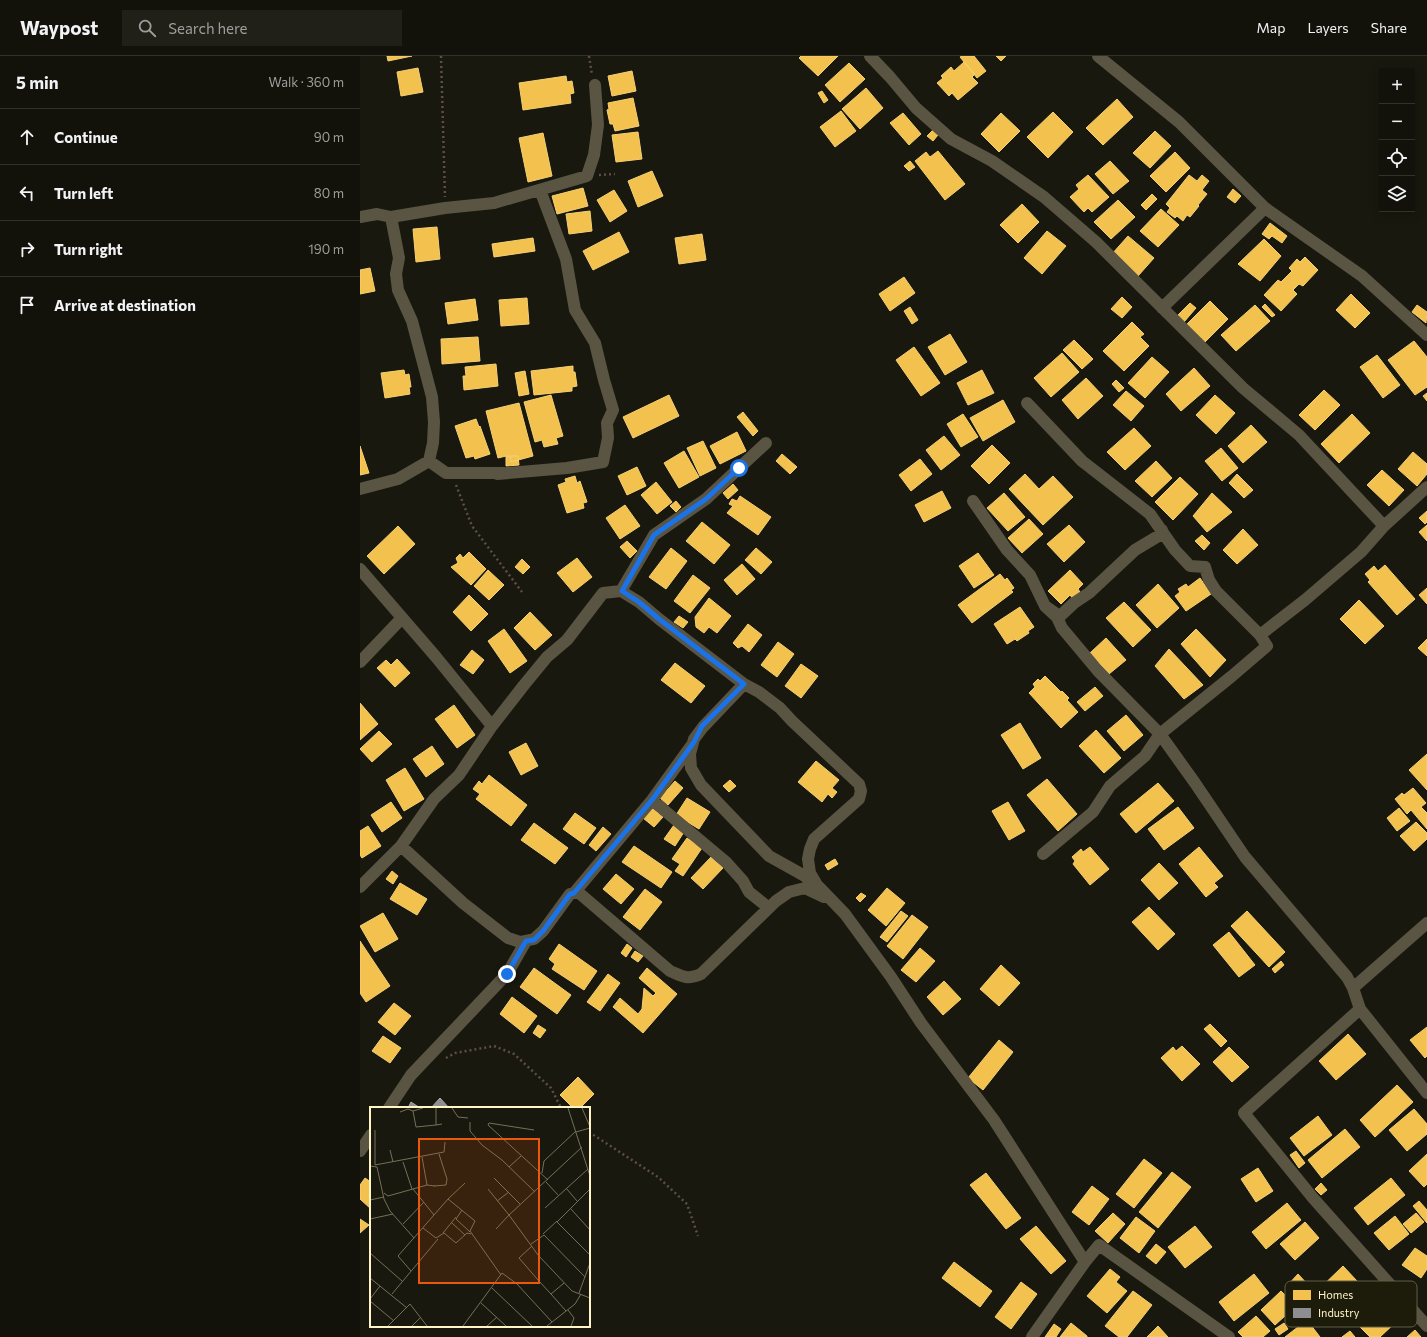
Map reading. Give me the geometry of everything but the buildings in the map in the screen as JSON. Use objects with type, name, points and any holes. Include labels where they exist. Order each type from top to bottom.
[{"type":"street","points":[[870,56],[916,108],[951,139],[992,161],[1044,196],[1096,242],[1243,388],[1299,435],[1384,526]]},
{"type":"street","points":[[1098,56],[1179,122],[1265,208],[1362,276],[1427,335]]},
{"type":"street","points":[[360,217],[377,214],[390,217],[445,208],[494,203],[587,176],[594,155],[598,125],[594,82]]},
{"type":"street","points":[[496,474],[568,468],[603,462],[608,438],[608,423],[613,410],[595,343],[575,310],[566,259],[540,190]]},
{"type":"street","points":[[1162,308],[1265,208]]},
{"type":"street","points":[[360,489],[398,479],[429,461],[433,443],[432,397],[412,321],[398,290],[396,274],[399,258],[390,217]]},
{"type":"street","points":[[1028,403],[1082,461],[1150,514],[1175,550],[1190,566],[1205,567],[1209,580],[1216,591],[1260,635],[1267,646],[1160,734],[1145,756],[1110,786],[1093,812],[1043,854]]},
{"type":"street","points":[[622,591],[654,535],[706,499],[766,443]]},
{"type":"street","points":[[429,461],[446,474],[509,473]]},
{"type":"street","points":[[1260,635],[1305,600],[1361,552],[1384,526],[1427,487]]},
{"type":"street","points":[[973,501],[1008,550],[1030,575],[1045,606],[1058,618],[1074,603],[1089,593],[1134,550],[1160,535],[1162,530]]},
{"type":"street","points":[[360,569],[436,657],[492,726]]},
{"type":"street","points":[[360,887],[401,846],[434,799],[459,776],[492,726],[547,657],[567,640],[603,593],[622,591],[639,602],[744,684],[759,692],[780,708],[859,784],[861,791],[859,798],[814,840],[810,848],[808,859],[810,873],[816,885]]},
{"type":"street","points":[[1045,606],[1055,612],[1062,628],[1098,671],[1160,734],[1245,857],[1347,977],[1353,988],[1360,1009],[1427,1093]]},
{"type":"street","points":[[360,662],[402,618]]},
{"type":"street","points":[[744,684],[702,726],[690,754],[691,768],[702,785],[769,856],[803,875],[816,885],[845,914],[891,977],[921,1023],[994,1120],[1085,1262]]},
{"type":"street","points":[[401,846],[463,903],[508,938],[520,942],[534,940],[543,931],[570,894],[574,893],[652,800],[694,742]]},
{"type":"street","points":[[652,800],[726,862],[743,881],[749,892],[769,908]]},
{"type":"street","points":[[574,893],[578,892],[585,896],[670,970],[682,976],[692,978],[702,974],[769,908],[789,892],[805,888],[828,898]]},
{"type":"street","points":[[1353,988],[1427,923]]},
{"type":"street","points":[[390,1107],[411,1075],[507,974],[526,941]]},
{"type":"street","points":[[1360,1009],[1244,1113],[1313,1198],[1387,1281]]},
{"type":"street","points":[[360,1151],[370,1136]]},
{"type":"street","points":[[1032,1337],[1085,1262],[1099,1245],[1229,1337]]},
{"type":"street","points":[[1417,1315],[1427,1326]]},
{"type":"path","points":[[441,56],[445,208]]},
{"type":"path","points":[[588,56],[594,82]]},
{"type":"path","points":[[452,474],[472,526],[522,592]]},
{"type":"path","points":[[443,1059],[455,1053],[494,1046],[514,1054],[550,1088],[560,1107]]},
{"type":"path","points":[[590,1133],[658,1178],[687,1204],[698,1236]]},
{"type":"route","points":[[507,974],[526,941],[534,940],[543,931],[570,894],[574,893],[652,800],[694,742],[694,739],[702,726],[744,684],[639,602],[622,591],[654,535],[706,499],[739,468]]}]
